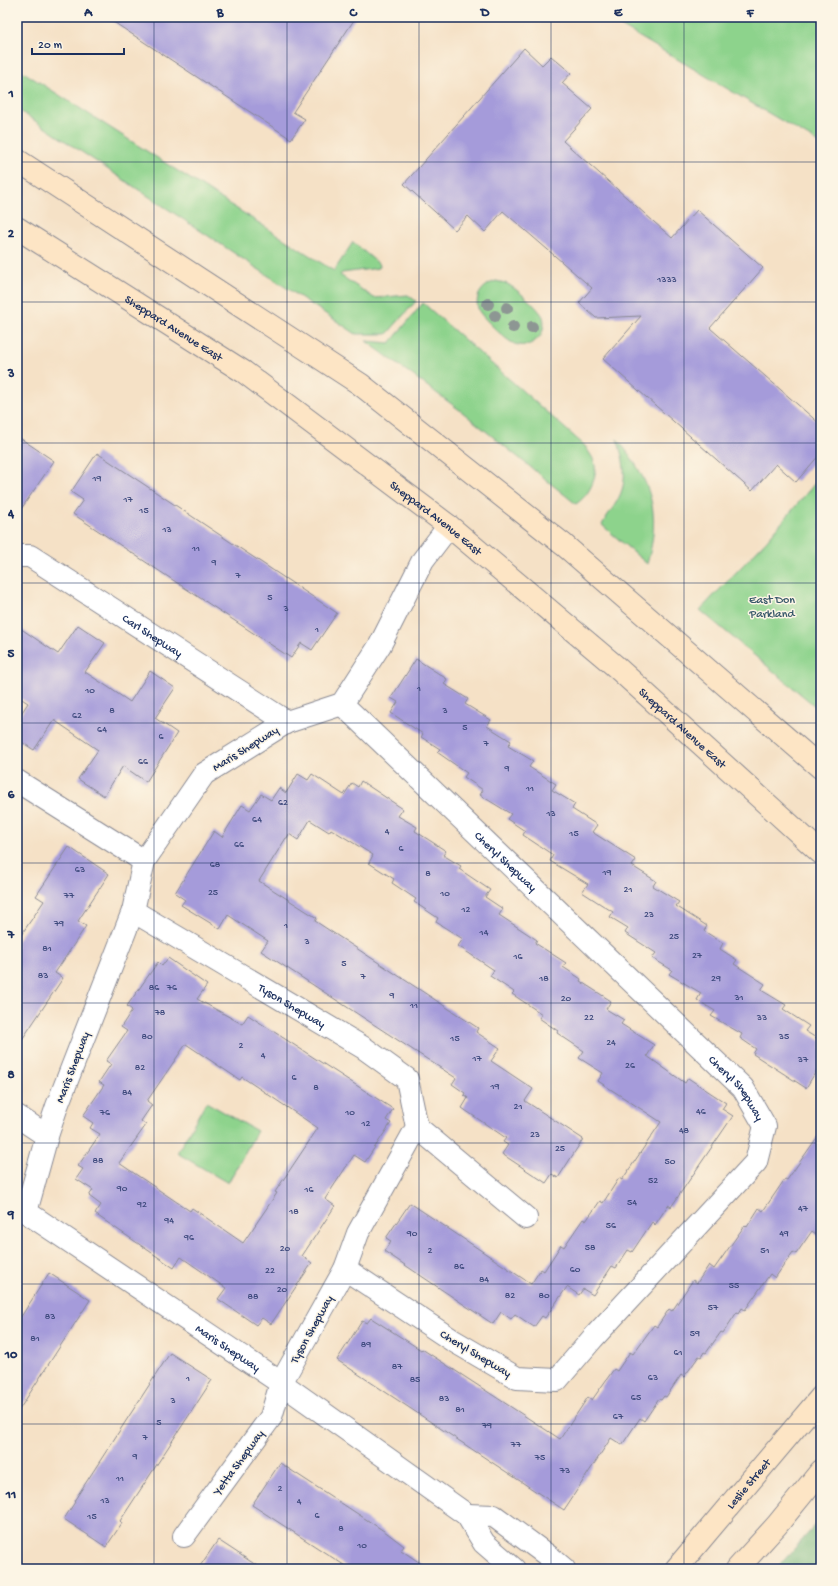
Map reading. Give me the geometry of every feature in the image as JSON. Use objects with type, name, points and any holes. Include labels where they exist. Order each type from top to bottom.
[{"type":"main road","points":[[17,160],[360,384],[564,545],[821,768]]},
{"type":"main road","name":"Sheppard Avenue East","points":[[17,228],[244,372],[449,526],[614,665],[821,853]]},
{"type":"main road","name":"Leslie Street","points":[[676,1569],[821,1397]]},
{"type":"main road","points":[[737,1569],[777,1525],[821,1471]]},
{"type":"street","points":[[342,704],[380,644],[423,560],[449,526]]},
{"type":"street","name":"Carl Shepway","points":[[17,556],[30,556],[287,722]]},
{"type":"street","name":"Maris Shepway","points":[[342,704],[287,722],[204,774],[144,861],[132,911],[57,1106],[22,1219],[281,1382],[467,1515],[484,1543],[514,1569]]},
{"type":"street","name":"Cheryl Shepway","points":[[342,704],[743,1088],[765,1126],[756,1162],[593,1338],[557,1380],[517,1378],[452,1340],[345,1269]]},
{"type":"street","points":[[17,781],[144,861]]},
{"type":"street","name":"Tyson Shepway","points":[[132,911],[364,1048],[408,1079],[417,1127],[358,1233],[345,1269],[281,1382]]},
{"type":"street","points":[[17,1116],[47,1136]]},
{"type":"street","points":[[417,1127],[526,1218]]},
{"type":"street","name":"Yetta Shepway","points":[[184,1536],[271,1417],[281,1382]]},
{"type":"street","points":[[467,1515],[494,1516],[564,1569]]},
{"type":"green space","points":[[601,17],[821,17],[821,144],[621,26]]},
{"type":"green space","points":[[17,68],[334,271],[353,242],[380,265],[379,268],[342,273],[340,275],[374,298],[408,295],[416,301],[387,334],[356,334],[17,109]]},
{"type":"green space","points":[[496,281],[505,283],[514,288],[541,313],[544,326],[541,335],[532,343],[516,345],[504,337],[484,318],[479,311],[477,301],[480,292],[487,285]]},
{"type":"green space","points":[[423,303],[585,446],[594,463],[595,477],[586,495],[576,504],[461,411],[366,341],[390,343]]},
{"type":"green space","points":[[617,439],[629,454],[638,469],[650,497],[653,512],[653,528],[647,564],[602,525],[614,507],[623,486],[624,470],[622,455]]},
{"type":"green space","name":"East Don Parkland","points":[[821,476],[821,711],[700,610],[767,540]]},
{"type":"green space","points":[[206,1102],[257,1131],[228,1183],[177,1153]]},
{"type":"green space","points":[[821,1519],[821,1569],[776,1569]]},
{"type":"building","points":[[106,17],[356,17],[293,112],[305,119],[291,139]]},
{"type":"building","points":[[524,48],[542,65],[551,56],[571,73],[562,83],[592,109],[563,141],[672,238],[697,210],[763,268],[710,328],[821,425],[821,453],[796,482],[776,464],[752,491],[603,359],[641,316],[596,318],[579,303],[592,288],[503,211],[485,232],[468,216],[455,230],[404,184]]},
{"type":"building","points":[[17,436],[54,461],[17,515]]},
{"type":"building","points":[[97,453],[337,613],[312,650],[301,643],[291,658],[73,514],[83,500],[71,492]]},
{"type":"building","points":[[78,625],[105,643],[85,672],[130,702],[150,671],[175,688],[155,718],[177,733],[146,782],[123,766],[104,796],[78,779],[98,750],[54,720],[34,750],[17,739],[17,720],[28,703],[17,696],[17,626],[58,654]]},
{"type":"building","points":[[416,659],[447,679],[444,684],[468,699],[465,704],[491,720],[487,726],[511,741],[508,746],[533,761],[529,767],[556,784],[552,790],[575,804],[572,809],[597,825],[592,832],[636,860],[632,866],[656,881],[653,886],[679,902],[676,906],[707,926],[704,931],[723,943],[720,949],[737,960],[734,964],[765,984],[761,990],[786,1005],[783,1009],[809,1026],[805,1031],[821,1041],[821,1063],[806,1088],[753,1054],[756,1049],[740,1038],[742,1034],[711,1016],[715,1011],[697,1000],[701,993],[669,974],[672,970],[652,958],[656,953],[625,933],[628,928],[610,917],[613,912],[582,892],[588,884],[550,861],[553,855],[523,835],[525,831],[507,819],[511,814],[480,795],[483,790],[464,777],[467,773],[437,752],[440,749],[421,737],[423,734],[391,713],[398,702],[391,698]]},
{"type":"building","points":[[298,774],[308,780],[312,774],[344,795],[352,783],[358,787],[361,781],[403,809],[398,816],[417,827],[415,831],[446,851],[443,855],[461,866],[459,869],[490,890],[485,897],[503,909],[499,915],[537,940],[535,943],[566,963],[563,967],[581,979],[580,981],[611,1001],[606,1009],[624,1020],[621,1024],[654,1045],[647,1056],[685,1083],[688,1078],[726,1103],[722,1109],[733,1116],[671,1207],[668,1205],[655,1225],[652,1222],[632,1252],[628,1250],[616,1268],[612,1266],[593,1295],[583,1289],[579,1295],[567,1287],[545,1318],[542,1316],[534,1327],[515,1314],[511,1319],[501,1312],[493,1324],[384,1251],[391,1241],[386,1238],[410,1203],[531,1284],[541,1269],[544,1271],[561,1245],[564,1247],[583,1219],[586,1221],[600,1201],[603,1203],[619,1178],[622,1180],[661,1122],[598,1081],[603,1073],[579,1058],[584,1051],[557,1033],[558,1031],[539,1018],[542,1014],[512,994],[514,992],[490,976],[494,970],[458,946],[463,939],[436,922],[438,918],[414,902],[416,899],[392,883],[394,879],[369,863],[373,855],[331,829],[329,832],[310,820],[298,840],[289,834],[259,881],[317,918],[315,921],[478,1028],[476,1032],[500,1048],[491,1061],[533,1089],[525,1101],[583,1139],[558,1178],[552,1174],[546,1183],[502,1154],[508,1145],[503,1142],[506,1138],[462,1108],[468,1098],[464,1095],[465,1093],[452,1084],[456,1078],[261,951],[268,941],[228,915],[220,929],[181,905],[185,900],[175,893],[214,831],[222,837],[242,805],[250,810],[261,794],[271,800],[279,788],[286,793]]},
{"type":"building","points":[[69,847],[109,874],[78,921],[86,926],[55,973],[63,978],[17,1047],[17,941],[44,901],[36,896]]},
{"type":"building","points":[[168,958],[207,985],[197,999],[242,1024],[248,1015],[393,1109],[386,1120],[391,1123],[365,1162],[354,1155],[325,1199],[335,1206],[302,1256],[312,1263],[271,1324],[262,1318],[256,1325],[218,1299],[226,1288],[181,1257],[174,1268],[95,1214],[101,1205],[89,1196],[93,1190],[76,1179],[83,1169],[78,1166],[100,1134],[90,1128],[93,1123],[83,1116],[104,1085],[99,1082],[111,1064],[106,1061],[127,1031],[121,1027],[132,1010],[127,1006],[158,962],[162,966]],"holes":[[[186,1044],[240,1080],[242,1077],[318,1128],[243,1243],[192,1208],[190,1211],[119,1163],[146,1125],[141,1121],[152,1105],[147,1101]]]},
{"type":"building","points":[[821,1132],[821,1238],[812,1231],[796,1254],[793,1252],[775,1278],[770,1274],[745,1310],[742,1308],[739,1313],[737,1312],[723,1333],[721,1332],[706,1353],[704,1352],[701,1357],[699,1356],[684,1377],[681,1375],[666,1397],[664,1396],[661,1400],[659,1399],[644,1421],[640,1418],[622,1445],[611,1438],[564,1510],[337,1360],[362,1321],[367,1323],[371,1318],[421,1350],[422,1349],[560,1439],[588,1397],[592,1400],[614,1369],[617,1371],[630,1352],[633,1354],[654,1325],[657,1327],[669,1309],[672,1311],[693,1280],[697,1283],[709,1265],[714,1269],[745,1225],[747,1227],[759,1208],[763,1211],[785,1179],[787,1180]]},
{"type":"building","points":[[49,1273],[90,1300],[17,1413],[17,1323]]},
{"type":"building","points":[[170,1353],[212,1380],[120,1521],[122,1523],[106,1547],[64,1519],[75,1502],[74,1501]]},
{"type":"building","points":[[280,1463],[387,1533],[404,1546],[401,1550],[429,1569],[350,1569],[252,1505]]},
{"type":"building","points":[[218,1540],[262,1569],[198,1569]]}]
